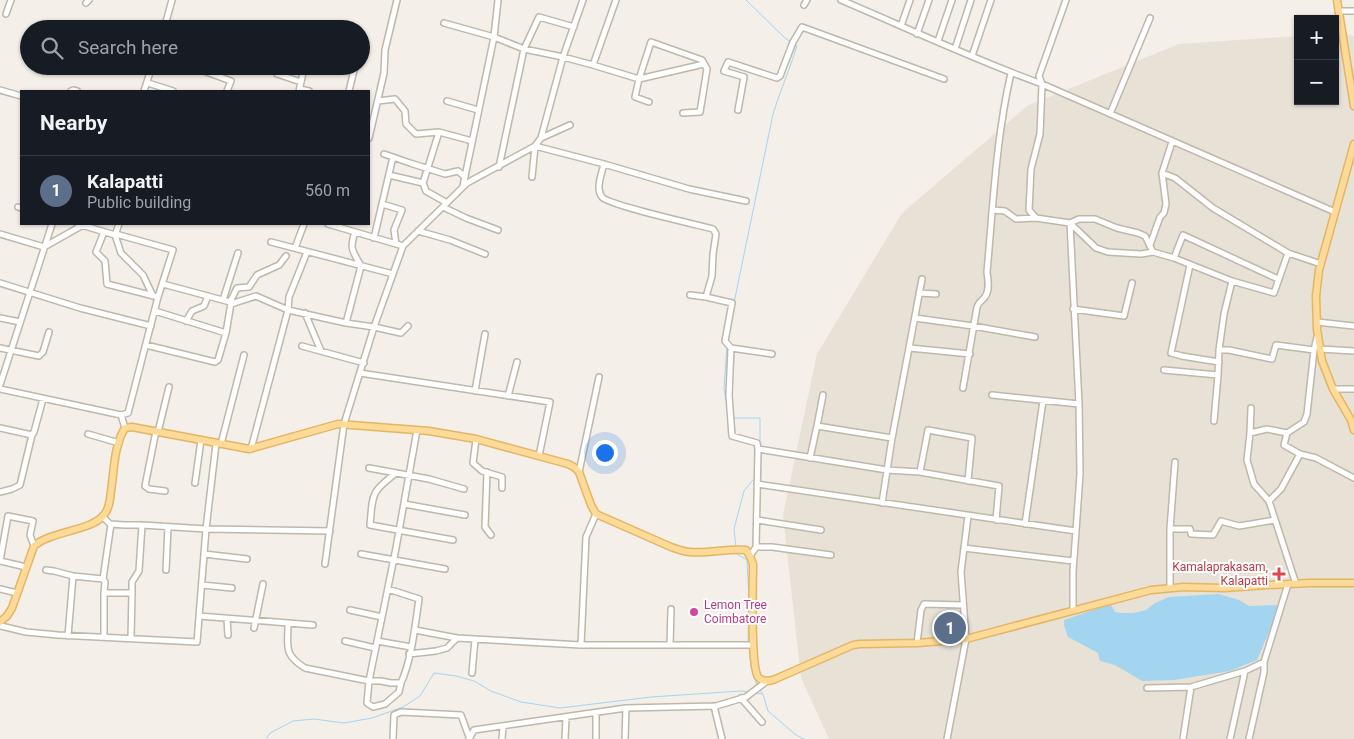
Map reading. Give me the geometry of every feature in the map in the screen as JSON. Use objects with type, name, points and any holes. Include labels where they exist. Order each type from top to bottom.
[{"type":"main road","points":[[1337,0],[1350,63],[1354,103]]},
{"type":"main road","points":[[1354,144],[1321,264],[1316,296],[1317,350],[1333,389],[1351,420],[1354,430]]},
{"type":"main road","points":[[1,624],[7,616],[17,593],[34,546],[40,540],[85,526],[103,517],[108,509],[111,496],[121,435],[125,428],[132,427],[250,448],[338,424],[418,430],[476,439],[568,464],[579,472],[596,514],[681,550],[690,552],[746,550],[753,564],[750,645],[758,676],[764,683],[860,644],[917,643],[966,639],[1151,590],[1354,583]]},
{"type":"street","points":[[6,14],[11,0]]},
{"type":"street","points":[[166,20],[172,0]]},
{"type":"street","points":[[370,134],[384,73],[385,50],[397,0]]},
{"type":"street","points":[[463,186],[494,36],[498,0]]},
{"type":"street","points":[[325,564],[344,424],[374,327],[403,246],[463,186],[535,146],[541,138],[563,57],[582,0]]},
{"type":"street","points":[[593,65],[616,0]]},
{"type":"street","points":[[841,0],[917,34],[1042,84],[1335,212]]},
{"type":"street","points":[[901,26],[910,0]]},
{"type":"street","points":[[917,34],[929,0]]},
{"type":"street","points":[[938,41],[952,0]]},
{"type":"street","points":[[955,49],[971,0]]},
{"type":"street","points":[[972,56],[991,0]]},
{"type":"street","points":[[1036,218],[1029,210],[1031,169],[1040,134],[1042,84],[1039,76],[1066,0]]},
{"type":"street","points":[[1338,12],[1354,11]]},
{"type":"street","points":[[498,167],[524,50],[539,17],[574,26]]},
{"type":"street","points":[[1110,114],[1150,18]]},
{"type":"street","points":[[444,23],[494,36],[524,50],[563,57],[639,79],[704,64]]},
{"type":"street","points":[[738,110],[744,77],[724,71],[728,62],[777,78],[780,76],[792,44],[802,27],[944,79]]},
{"type":"street","points":[[650,102],[636,97],[639,79],[651,42],[702,60],[707,69],[700,112],[684,113]]},
{"type":"street","points":[[963,388],[973,326],[979,302],[984,299],[987,293],[987,272],[1004,101],[1011,73]]},
{"type":"street","points":[[144,90],[150,75]]},
{"type":"street","points":[[215,75],[231,81],[227,90]]},
{"type":"street","points":[[280,75],[301,82]]},
{"type":"street","points":[[299,90],[303,75]]},
{"type":"street","points":[[349,90],[353,75]]},
{"type":"street","points":[[148,83],[170,90]]},
{"type":"street","points":[[0,90],[20,96]]},
{"type":"street","points":[[378,101],[395,98],[405,111],[406,124],[416,134],[439,132],[472,142]]},
{"type":"street","points":[[447,101],[478,110]]},
{"type":"street","points":[[541,138],[570,125]]},
{"type":"street","points":[[439,132],[424,183],[426,191],[466,218],[498,230]]},
{"type":"street","points":[[1150,245],[1166,204],[1162,173],[1172,142]]},
{"type":"street","points":[[535,146],[689,189],[746,202]]},
{"type":"street","points":[[532,177],[535,146]]},
{"type":"street","points":[[384,154],[445,174],[458,171],[465,177]]},
{"type":"street","points":[[374,238],[393,157]]},
{"type":"street","points":[[604,164],[598,190],[601,197],[626,207],[713,229],[716,234],[712,254],[712,276],[706,297]]},
{"type":"street","points":[[1162,173],[1175,178],[1213,208],[1288,253],[1321,264]]},
{"type":"street","points":[[389,175],[424,183]]},
{"type":"street","points":[[382,204],[402,210],[394,230],[396,244]]},
{"type":"street","points":[[993,210],[1005,211],[1016,219],[1036,218],[1070,222],[1079,219],[1095,219],[1145,236],[1153,252]]},
{"type":"street","points":[[1070,222],[1096,248],[1108,252],[1141,254],[1153,252],[1174,258],[1232,281],[1274,293],[1288,253]]},
{"type":"street","points":[[1070,222],[1079,404],[1080,474],[1074,561],[1074,610]]},
{"type":"street","points":[[0,385],[52,225]]},
{"type":"street","points":[[0,234],[44,247],[83,225],[173,250],[163,284],[155,296]]},
{"type":"street","points":[[0,389],[121,415],[128,413],[155,311],[155,296],[143,275],[121,253],[116,235],[119,225]]},
{"type":"street","points":[[295,248],[304,225]]},
{"type":"street","points":[[346,226],[355,232],[403,246]]},
{"type":"street","points":[[418,231],[450,240],[485,254]]},
{"type":"street","points":[[104,232],[96,252],[106,261],[107,284],[155,296]]},
{"type":"street","points":[[346,323],[361,266],[352,250],[352,240],[355,232]]},
{"type":"street","points":[[1174,258],[1183,235],[1278,279]]},
{"type":"street","points":[[271,242],[393,274]]},
{"type":"street","points":[[250,448],[288,310],[289,297],[307,252]]},
{"type":"street","points":[[224,300],[238,253]]},
{"type":"street","points":[[250,298],[249,287],[257,275],[279,266],[286,256]]},
{"type":"street","points":[[1190,265],[1171,353],[1219,362]]},
{"type":"street","points":[[882,503],[892,438],[922,279]]},
{"type":"street","points":[[1214,421],[1219,350],[1224,314],[1232,281]]},
{"type":"street","points":[[1073,309],[1124,316],[1132,283]]},
{"type":"street","points":[[0,284],[80,308],[151,326]]},
{"type":"street","points":[[163,284],[230,303],[256,296],[288,310],[401,333],[408,326]]},
{"type":"street","points":[[146,345],[215,362],[218,360],[226,333],[230,303],[236,288],[249,287]]},
{"type":"street","points":[[919,292],[936,294]]},
{"type":"street","points":[[690,295],[732,304],[728,345],[732,436],[757,442],[759,450],[756,547],[750,556]]},
{"type":"street","points":[[186,321],[192,311],[204,306],[208,296]]},
{"type":"street","points":[[155,311],[226,333]]},
{"type":"street","points":[[305,313],[321,351]]},
{"type":"street","points":[[0,318],[20,322]]},
{"type":"street","points":[[915,318],[1035,337]]},
{"type":"street","points":[[1317,322],[1354,326]]},
{"type":"street","points":[[0,348],[39,356],[49,332]]},
{"type":"street","points":[[476,391],[485,334]]},
{"type":"street","points":[[728,345],[772,354]]},
{"type":"street","points":[[1219,350],[1229,350],[1272,359],[1276,345],[1354,352]]},
{"type":"street","points":[[302,346],[364,363]]},
{"type":"street","points":[[910,348],[970,354]]},
{"type":"street","points":[[1317,350],[1307,414],[1304,422],[1287,433],[1284,445],[1300,454],[1316,458],[1354,478]]},
{"type":"street","points":[[1,624],[26,632],[68,636],[104,636],[196,642],[206,529],[219,444],[244,355]]},
{"type":"street","points":[[508,396],[517,362]]},
{"type":"street","points":[[1164,370],[1218,375]]},
{"type":"street","points":[[360,373],[550,402],[539,456]]},
{"type":"street","points":[[579,472],[599,377]]},
{"type":"street","points":[[165,491],[148,489],[145,486],[169,388]]},
{"type":"street","points":[[1333,389],[1354,389]]},
{"type":"street","points":[[810,458],[823,395]]},
{"type":"street","points":[[992,395],[1079,404]]},
{"type":"street","points":[[0,492],[12,490],[20,485],[43,399]]},
{"type":"street","points":[[1026,524],[1043,401]]},
{"type":"street","points":[[1251,408],[1247,460],[1254,484],[1270,501],[1296,584]]},
{"type":"street","points":[[121,415],[125,428]]},
{"type":"street","points":[[817,426],[892,438]]},
{"type":"street","points":[[0,428],[32,435]]},
{"type":"street","points":[[1250,433],[1267,429],[1287,433]]},
{"type":"street","points":[[388,589],[419,599],[415,630],[400,683],[400,692],[385,704],[374,707],[367,703],[369,682],[418,430]]},
{"type":"street","points":[[920,472],[928,430],[972,438],[968,481]]},
{"type":"street","points":[[88,434],[119,443]]},
{"type":"street","points":[[476,439],[473,464],[482,471],[502,478],[502,488]]},
{"type":"street","points":[[195,483],[200,440]]},
{"type":"street","points":[[759,450],[887,470],[920,472],[999,486],[996,520]]},
{"type":"street","points":[[1270,501],[1281,489],[1300,454]]},
{"type":"street","points":[[1170,588],[1170,529],[1175,462]]},
{"type":"street","points":[[369,468],[429,479],[464,489]]},
{"type":"street","points":[[487,472],[485,526],[491,535]]},
{"type":"street","points":[[396,473],[380,485],[373,494],[370,524],[453,540]]},
{"type":"street","points":[[757,480],[882,503],[1076,531]]},
{"type":"street","points":[[404,504],[465,515]]},
{"type":"street","points":[[580,645],[586,537],[596,514]]},
{"type":"street","points":[[26,567],[0,561],[8,516],[34,521],[30,534],[34,546]]},
{"type":"street","points":[[947,739],[966,639],[961,572],[968,516]]},
{"type":"street","points":[[103,517],[111,524],[206,529],[330,531]]},
{"type":"street","points":[[757,520],[821,530]]},
{"type":"street","points":[[1170,529],[1190,529],[1191,534],[1213,535],[1221,521],[1238,526],[1275,520]]},
{"type":"street","points":[[104,636],[105,582],[103,579],[111,524]]},
{"type":"street","points":[[131,638],[132,582],[139,571],[142,525]]},
{"type":"street","points":[[166,570],[168,527]]},
{"type":"street","points":[[756,547],[772,547],[831,555]]},
{"type":"street","points":[[964,548],[1074,561]]},
{"type":"street","points":[[204,554],[247,559]]},
{"type":"street","points":[[361,554],[445,569]]},
{"type":"street","points":[[46,570],[73,576],[103,579]]},
{"type":"street","points":[[68,636],[73,576]]},
{"type":"street","points":[[202,584],[232,588]]},
{"type":"street","points":[[254,624],[262,584]]},
{"type":"street","points":[[1249,739],[1264,672],[1264,662],[1288,584]]},
{"type":"street","points":[[0,589],[17,593]]},
{"type":"street","points":[[104,593],[132,593]]},
{"type":"street","points":[[917,643],[921,610],[924,604],[962,605]]},
{"type":"street","points":[[670,645],[671,609]]},
{"type":"street","points":[[350,610],[382,617]]},
{"type":"street","points":[[199,616],[254,624],[288,623],[314,625]]},
{"type":"street","points":[[227,619],[228,635]]},
{"type":"street","points":[[288,623],[288,651],[290,656],[305,668],[369,682],[400,683]]},
{"type":"street","points":[[415,630],[457,638],[580,645],[750,645]]},
{"type":"street","points":[[409,654],[448,648],[457,638]]},
{"type":"street","points":[[472,672],[476,639]]},
{"type":"street","points":[[345,641],[376,648]]},
{"type":"street","points":[[377,641],[411,647]]},
{"type":"street","points":[[1147,688],[1191,687],[1245,672],[1264,662]]},
{"type":"street","points":[[1230,739],[1245,672]]},
{"type":"street","points":[[469,738],[474,730],[626,708],[714,706],[743,698],[764,683]]},
{"type":"street","points":[[1183,739],[1191,687]]},
{"type":"street","points":[[743,698],[762,722]]},
{"type":"street","points":[[714,706],[722,739]]},
{"type":"street","points":[[625,739],[626,708]]},
{"type":"street","points":[[393,739],[394,715],[401,712],[461,715],[469,738]]},
{"type":"street","points":[[596,713],[596,739]]},
{"type":"street","points":[[565,739],[566,718]]},
{"type":"street","points":[[502,727],[502,739]]},
{"type":"shaded area","points":[[1339,34],[1354,36],[1354,739],[829,739],[801,678],[783,515],[817,354],[902,213],[1027,106],[1179,44],[1294,36],[1294,105],[1339,105]]},
{"type":"water","points":[[1219,594],[1239,600],[1249,606],[1278,605],[1257,660],[1230,671],[1174,680],[1142,681],[1115,665],[1100,661],[1098,653],[1068,637],[1064,625],[1064,620],[1111,605],[1115,612],[1133,613],[1146,610],[1155,603],[1169,597]]},
{"type":"waterway","points":[[746,0],[791,42]]},
{"type":"waterway","points":[[734,303],[773,114],[797,46],[794,44]]},
{"type":"waterway","points":[[727,346],[724,389],[729,418]]},
{"type":"waterway","points":[[733,418],[760,418],[760,446]]},
{"type":"waterway","points":[[759,476],[761,474],[760,453]]},
{"type":"waterway","points":[[736,548],[734,529],[744,491],[756,478]]},
{"type":"waterway","points":[[736,552],[747,560],[749,600]]},
{"type":"waterway","points":[[748,642],[749,604]]},
{"type":"waterway","points":[[749,646],[751,667],[757,686]]},
{"type":"waterway","points":[[266,739],[270,733],[293,721],[314,719],[344,723],[372,718],[403,707],[420,696],[434,673],[474,681],[491,691],[521,702],[560,708],[651,697],[749,692]]},
{"type":"waterway","points":[[759,689],[763,694]]},
{"type":"waterway","points":[[755,693],[763,694],[768,711],[796,735],[804,739]]},
{"type":"place","name":"Kamalaprakasam, Kalapatti","points":[[1279,574]]},
{"type":"place","name":"Lemon Tree Coimbatore","points":[[694,612]]},
{"type":"place","name":"Kalapatti","points":[[950,628]]}]
